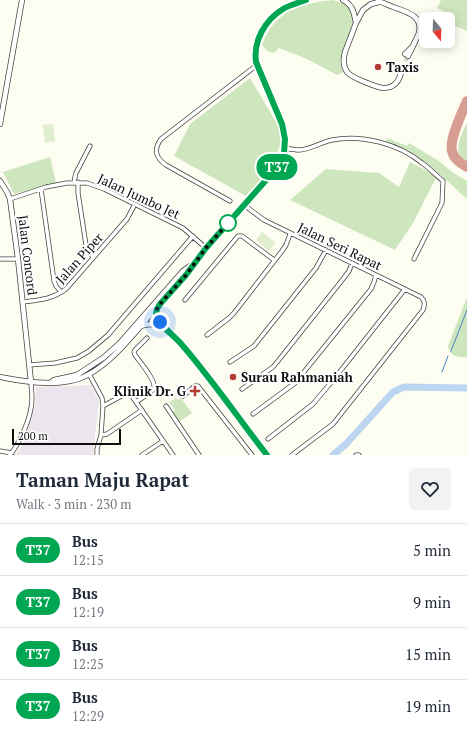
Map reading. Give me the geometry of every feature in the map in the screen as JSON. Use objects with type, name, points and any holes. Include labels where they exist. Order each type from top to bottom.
[{"type":"street","points":[[0,124],[22,0]]},
{"type":"street","points":[[0,377],[31,382],[54,383],[71,381],[89,374],[106,362],[141,326],[186,275],[206,248],[276,169],[285,148],[285,139],[282,124],[258,65],[256,58],[257,44],[262,32],[272,17],[285,8],[306,0]]},
{"type":"street","points":[[343,0],[352,7],[356,23]]},
{"type":"street","points":[[401,68],[396,84],[384,88],[354,78],[347,72],[343,58],[356,23],[366,7],[377,1],[407,12],[415,17],[419,30],[412,47],[406,55]]},
{"type":"street","points":[[230,201],[166,165],[157,156],[156,149],[161,139],[258,65]]},
{"type":"street","points":[[285,148],[301,150],[342,138],[384,144],[411,155],[422,162],[443,181],[442,203],[414,259]]},
{"type":"street","points":[[90,146],[75,177],[86,245],[93,256]]},
{"type":"street","name":"Jalan Concord","points":[[0,181],[10,199],[31,382]]},
{"type":"street","name":"Jalan Jumbo Jet","points":[[10,199],[41,188],[76,183],[92,184],[183,228],[206,248]]},
{"type":"street","points":[[41,188],[54,281],[61,292]]},
{"type":"street","name":"Jalan Piper","points":[[23,302],[44,300],[56,295],[72,284],[93,256],[126,219],[135,204]]},
{"type":"street","name":"Jalan Seri Rapat","points":[[244,205],[264,220],[290,234],[421,297],[425,304],[419,316],[333,424],[292,455]]},
{"type":"street","points":[[207,335],[231,316],[282,251],[290,234]]},
{"type":"street","points":[[29,365],[55,363],[77,358],[89,351],[108,335],[193,236]]},
{"type":"street","points":[[185,300],[238,236],[242,236],[274,260]]},
{"type":"street","points":[[230,362],[254,346],[316,268],[326,250]]},
{"type":"street","points":[[0,259],[18,259]]},
{"type":"street","points":[[242,389],[273,367],[343,279],[349,271],[352,263]]},
{"type":"street","points":[[128,333],[151,314],[153,307],[182,272],[193,264]]},
{"type":"street","points":[[253,414],[295,383],[371,288],[376,275]]},
{"type":"street","points":[[77,375],[93,365],[114,348],[173,283]]},
{"type":"street","points":[[268,439],[313,404],[405,289]]},
{"type":"street","points":[[160,304],[156,314],[160,322]]},
{"type":"street","points":[[151,314],[187,351],[264,454]]},
{"type":"street","points":[[151,314],[181,346],[264,454]]},
{"type":"street","points":[[141,326],[150,324],[164,329]]},
{"type":"street","points":[[136,402],[152,390],[154,386],[152,379],[134,352],[147,338]]},
{"type":"street","points":[[93,365],[89,374],[102,398],[103,406],[101,435],[97,455]]},
{"type":"street","points":[[50,383],[54,380],[84,373],[89,374]]},
{"type":"street","points":[[0,451],[11,454],[19,442],[31,409],[31,382]]},
{"type":"street","points":[[183,396],[195,386],[198,386],[252,455]]},
{"type":"street","points":[[103,406],[129,392],[174,455]]},
{"type":"street","points":[[166,406],[199,455]]},
{"type":"street","points":[[101,435],[107,434],[142,410]]},
{"type":"street","points":[[142,455],[163,440]]},
{"type":"shaded area","points":[[91,385],[99,401],[93,455],[15,455],[22,446],[35,405],[36,387]]},
{"type":"green space","points":[[333,0],[349,7],[353,16],[353,25],[342,52],[340,62],[343,71],[342,73],[337,75],[307,59],[279,48],[274,53],[267,51],[262,45],[269,31],[282,16],[298,7],[316,2]]},
{"type":"green space","points":[[441,0],[467,0],[467,31],[455,26],[455,12],[445,12],[437,8]]},
{"type":"green space","points":[[250,78],[279,127],[281,142],[274,164],[246,196],[174,156],[190,124]]},
{"type":"green space","points":[[467,122],[467,162],[459,154],[458,149],[460,138]]},
{"type":"green space","points":[[53,124],[55,141],[45,143],[43,125]]},
{"type":"green space","points":[[387,138],[407,146],[409,143],[439,161],[452,172],[467,181],[467,199],[427,164],[386,142]]},
{"type":"green space","points":[[50,157],[56,183],[14,194],[3,172]]},
{"type":"green space","points":[[410,162],[437,176],[413,223],[395,250],[290,200],[326,169],[379,173],[399,187]]},
{"type":"green space","points":[[262,232],[276,243],[269,251],[256,240]]},
{"type":"green space","points":[[467,297],[467,357],[454,356],[450,352],[448,346]]},
{"type":"green space","points":[[176,398],[178,400],[181,398],[192,413],[179,422],[172,412],[175,410],[169,402]]},
{"type":"waterway","points":[[451,351],[467,310]]},
{"type":"waterway","points":[[442,372],[448,356]]},
{"type":"waterway","points":[[333,455],[346,444],[393,392],[404,387],[467,388]]},
{"type":"taxiway","points":[[467,101],[456,126],[452,140],[453,154],[456,159],[467,167]]},
{"type":"tunnel","points":[[402,67],[408,56]]},
{"type":"bus line","name":"T37","points":[[267,455],[182,345],[160,322],[156,311],[160,304],[186,275],[206,248],[279,164],[284,153],[285,139],[282,124],[256,62],[257,44],[259,37],[272,17],[285,8],[306,0]]},
{"type":"place","name":"Taxis","points":[[378,67]]},
{"type":"place","name":"Surau Rahmaniah","points":[[233,377]]},
{"type":"place","name":"Klinik Dr. G","points":[[195,391]]},
{"type":"route","points":[[160,322],[156,314],[160,304],[186,275],[193,264],[228,223]]}]
